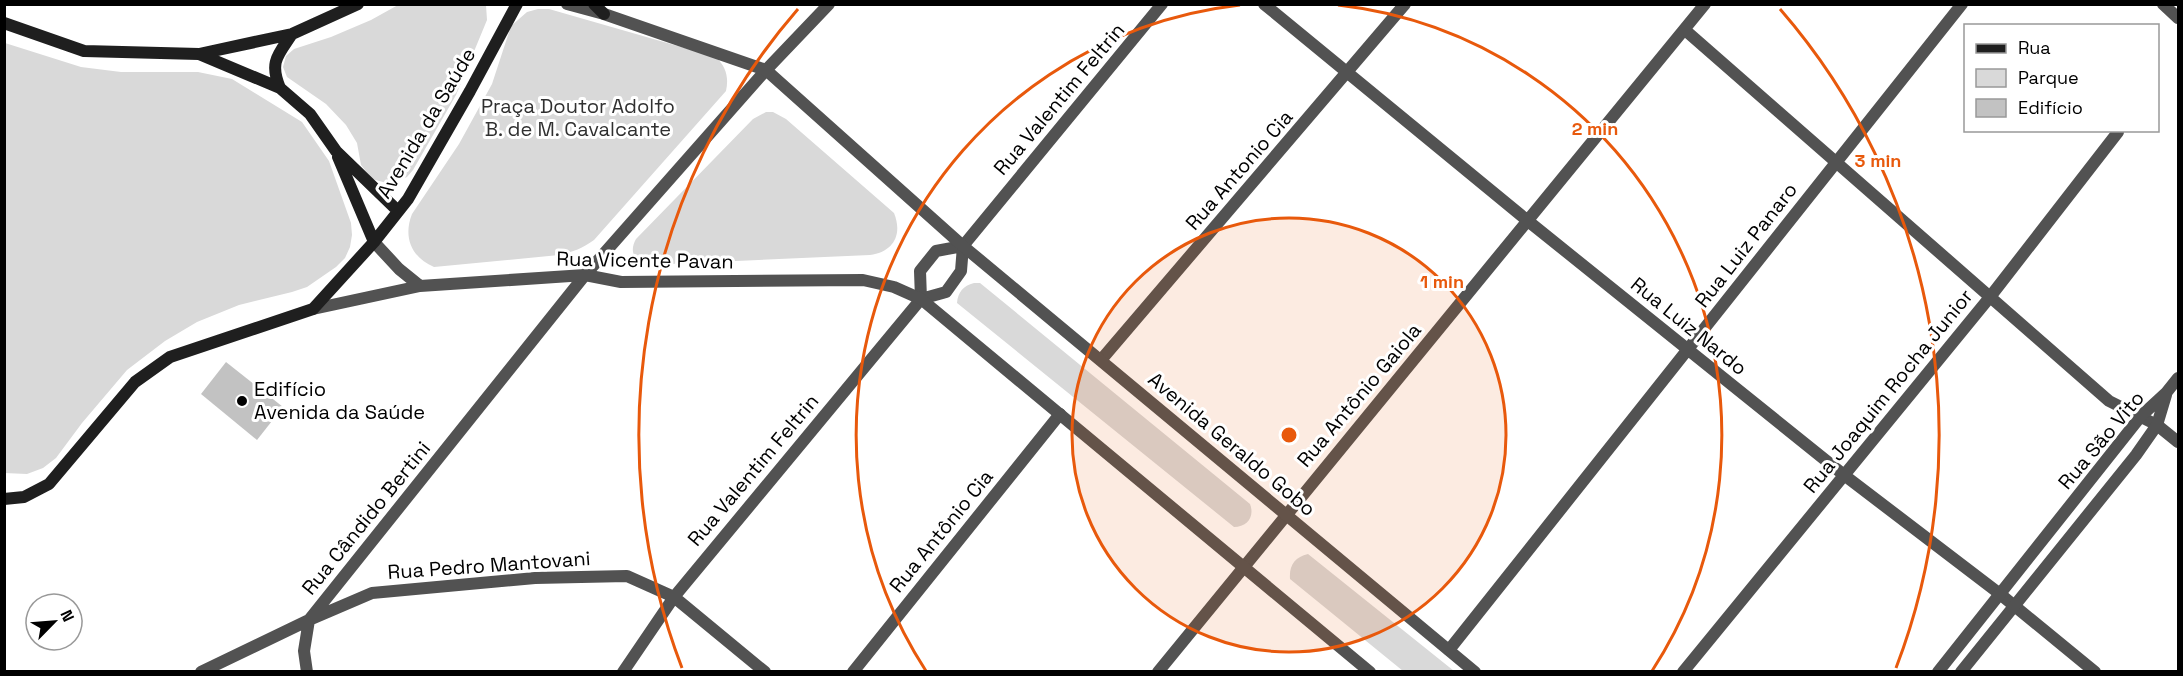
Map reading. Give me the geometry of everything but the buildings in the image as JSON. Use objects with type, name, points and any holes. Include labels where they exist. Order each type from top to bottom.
[{"type":"main road","points":[[4,22],[84,51],[199,54],[292,34],[358,4]]},
{"type":"main road","name":"Avenida da Saúde","points":[[313,309],[374,242],[408,199],[471,91],[517,4]]},
{"type":"main road","points":[[594,4],[604,14]]},
{"type":"main road","points":[[280,88],[274,73],[274,64],[292,34]]},
{"type":"main road","points":[[199,54],[280,88],[310,114],[336,151],[398,211]]},
{"type":"main road","points":[[336,151],[374,242]]},
{"type":"main road","points":[[4,499],[24,497],[49,484],[135,382],[170,357],[313,309]]},
{"type":"street","points":[[567,4],[604,14],[766,70]]},
{"type":"street","name":"Rua Cândido Bertini","points":[[309,620],[585,275],[766,70],[829,4]]},
{"type":"street","name":"Rua Valentim Feltrin","points":[[623,672],[674,597],[921,299],[946,292],[961,271],[963,246],[1162,4]]},
{"type":"street","name":"Rua Luiz Nardo","points":[[1264,4],[1688,350],[1844,475],[2014,605],[2095,672]]},
{"type":"street","name":"Rua Antonio Cia","points":[[1101,360],[1405,4]]},
{"type":"street","name":"Rua Antônio Gaiola","points":[[1158,672],[1705,4]]},
{"type":"street","name":"Rua Luiz Panaro","points":[[1449,650],[1962,4]]},
{"type":"street","points":[[2163,4],[2178,18]]},
{"type":"street","points":[[1685,30],[2109,401],[2157,425],[2178,442]]},
{"type":"street","name":"Avenida Geraldo Gobo","points":[[766,70],[963,246],[1476,672]]},
{"type":"street","name":"Rua Joaquim Rocha Junior","points":[[1683,672],[1990,297],[2118,132]]},
{"type":"street","points":[[374,242],[420,286]]},
{"type":"street","points":[[963,246],[936,251],[920,272],[921,299],[1370,672]]},
{"type":"street","name":"Rua Vicente Pavan","points":[[313,309],[420,286],[585,275],[621,282],[863,280],[894,287],[921,299]]},
{"type":"street","points":[[2166,393],[2178,378]]},
{"type":"street","name":"Rua São Vito","points":[[1938,672],[2141,416],[2166,393]]},
{"type":"street","name":"Rua São Vito","points":[[1961,672],[2136,455],[2157,425],[2166,393]]},
{"type":"street","name":"Rua Antônio Cia","points":[[853,672],[1060,414]]},
{"type":"street","name":"Rua Pedro Mantovani","points":[[201,672],[309,620],[372,593],[535,578],[627,576],[674,597],[765,672]]},
{"type":"street","points":[[307,672],[304,651],[309,620]]},
{"type":"green space","points":[[398,5],[486,5],[487,20],[456,95],[413,170],[407,177],[390,184],[372,179],[361,165],[357,143],[346,125],[326,104],[287,77],[283,67],[286,56],[294,49],[331,37],[371,20]]},
{"type":"green space","name":"Praça Doutor Adolfo B. de M. Cavalcante","points":[[549,9],[716,57],[726,72],[726,91],[594,240],[586,245],[559,255],[434,267],[420,258],[411,245],[408,231],[412,214],[459,144],[492,84],[511,26],[527,12]]},
{"type":"green space","points":[[5,43],[81,67],[121,72],[198,72],[232,79],[302,122],[329,161],[351,223],[352,235],[345,258],[307,287],[239,305],[197,322],[165,341],[127,370],[56,458],[43,468],[27,474],[4,473]]},
{"type":"green space","points":[[766,112],[773,112],[786,119],[894,213],[897,228],[894,241],[890,246],[870,255],[647,265],[636,259],[633,248],[636,239],[753,119]]},
{"type":"green space","points":[[974,283],[980,283],[1250,504],[1251,517],[1249,520],[1239,527],[1234,527],[957,303],[962,290]]},
{"type":"green space","points":[[1308,554],[1454,671],[1403,671],[1290,579],[1294,562]]},
{"type":"place","name":"Edifício Avenida da Saúde","points":[[242,401]]}]
